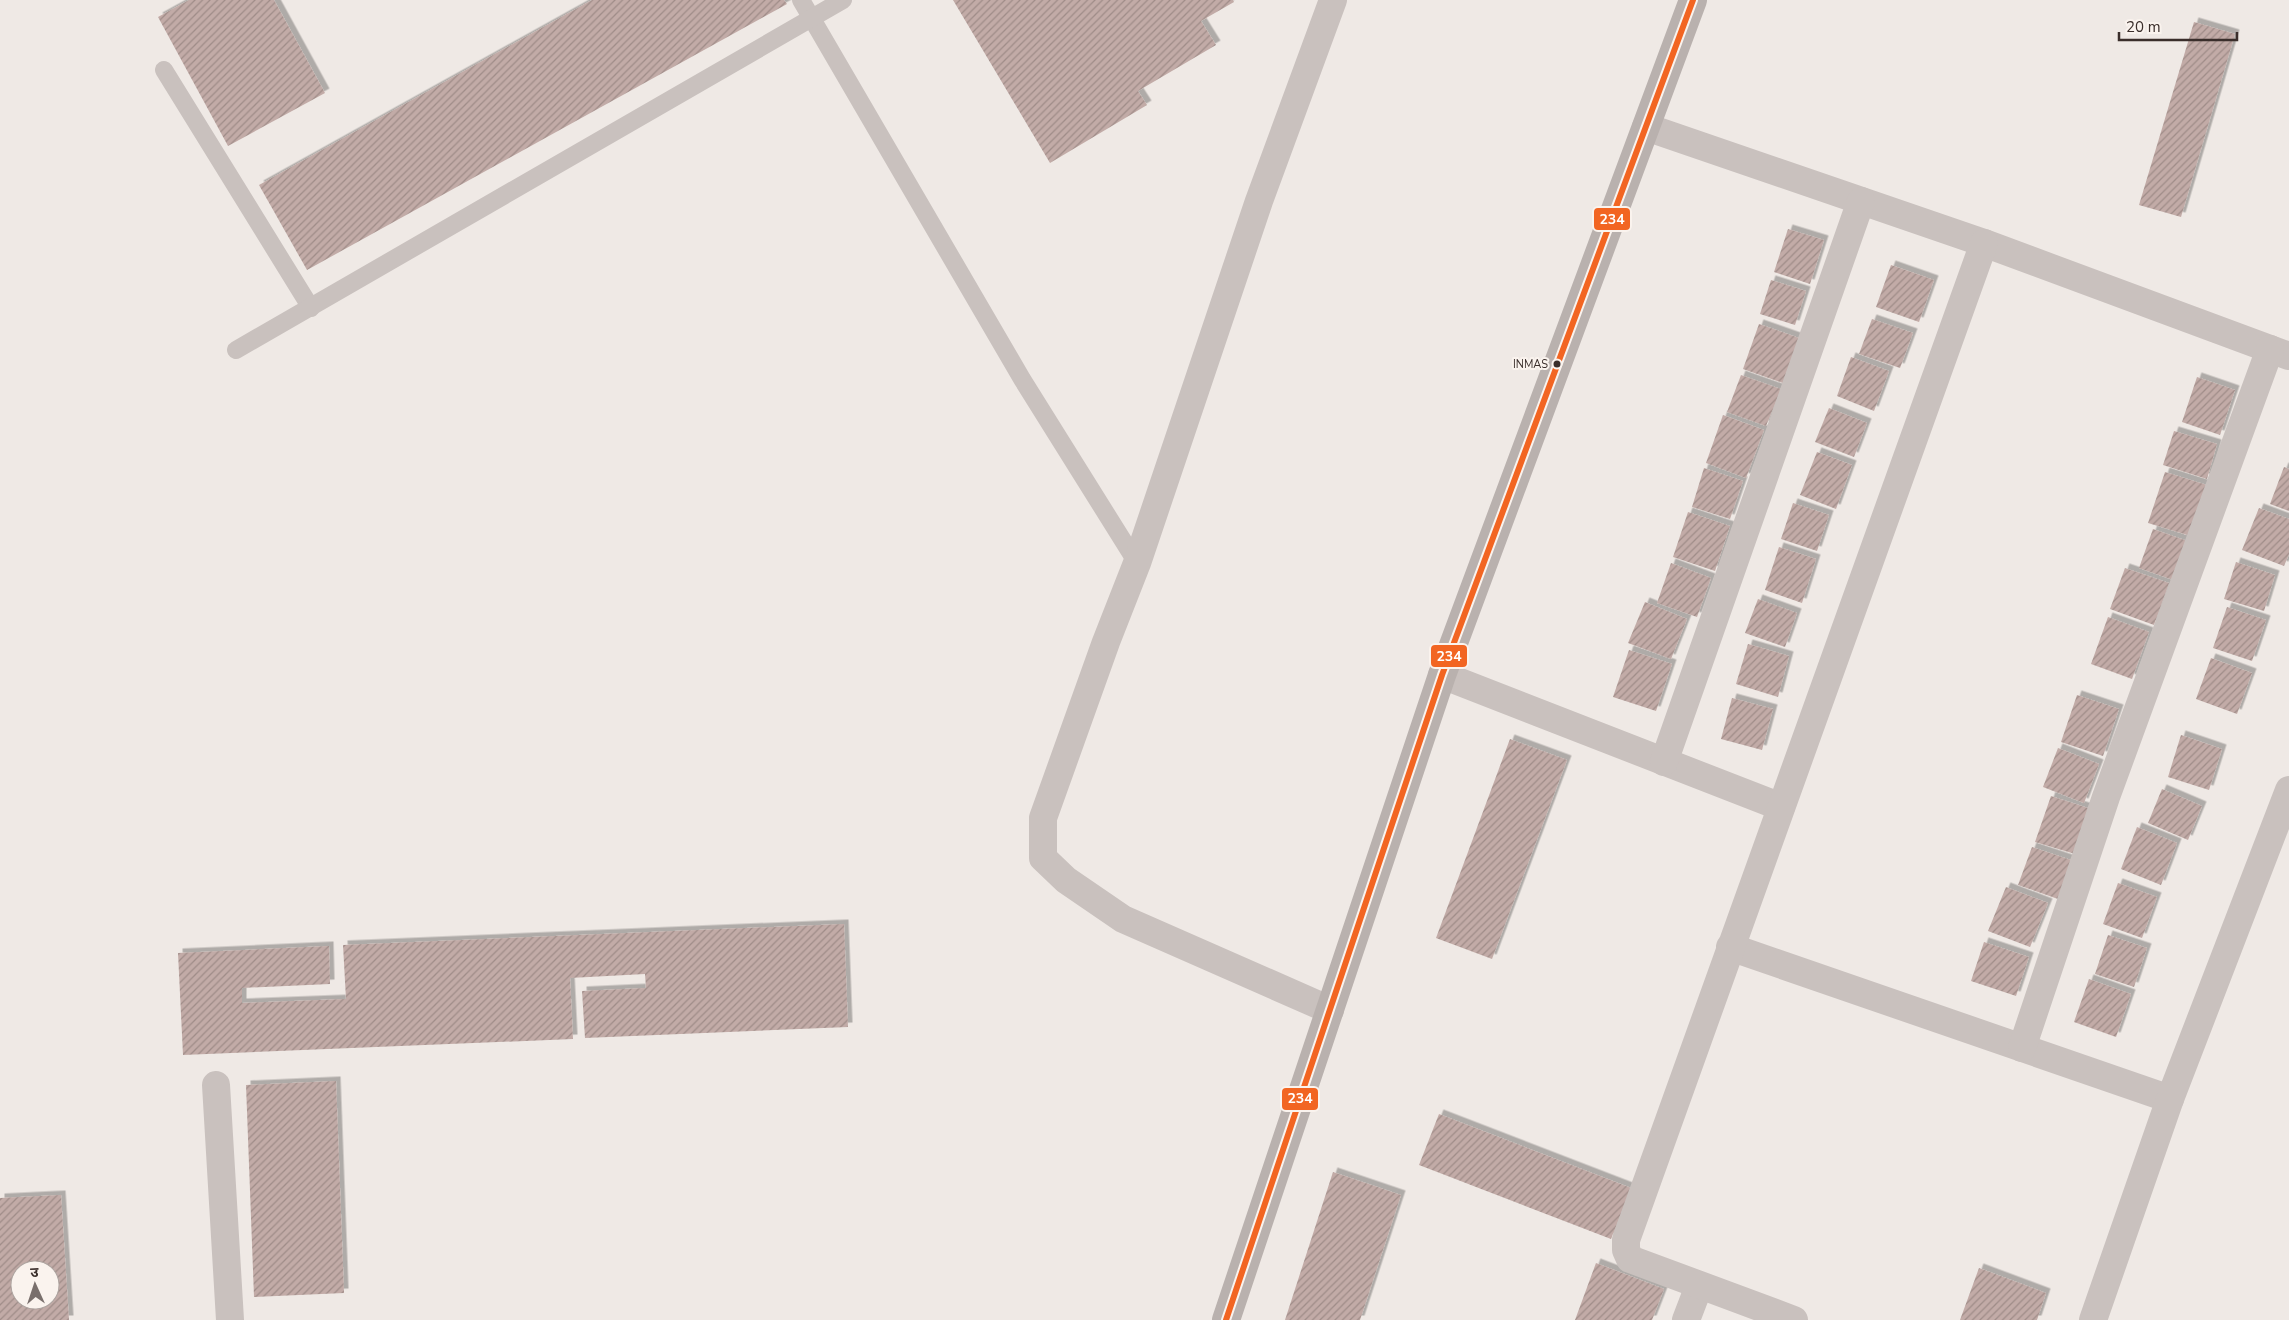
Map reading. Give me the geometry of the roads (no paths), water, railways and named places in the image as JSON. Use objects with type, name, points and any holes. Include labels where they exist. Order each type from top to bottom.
[{"type":"street","points":[[1330,1010],[1123,919],[1066,880],[1043,858],[1043,818],[1106,642],[1137,563],[1259,201],[1333,0]]},
{"type":"street","points":[[1226,1320],[1442,675],[1693,0]]},
{"type":"street","points":[[1646,127],[1984,242],[2279,352],[2103,805],[2022,1048]]},
{"type":"street","points":[[1664,762],[1861,201]]},
{"type":"street","points":[[1794,1320],[1699,1286],[1630,1258],[1626,1250],[1626,1240],[1984,242]]},
{"type":"street","points":[[1442,675],[1781,807]]},
{"type":"street","points":[[2093,1320],[2170,1099],[2289,790]]},
{"type":"street","points":[[1730,948],[2170,1099]]},
{"type":"street","points":[[216,1085],[230,1320]]},
{"type":"street","points":[[1686,1320],[1699,1286]]},
{"type":"lane","points":[[800,0],[1022,379],[1137,563]]},
{"type":"lane","points":[[236,350],[842,0]]},
{"type":"lane","points":[[164,70],[311,308]]},
{"type":"place","name":"INMAS","points":[[1557,364]]}]
